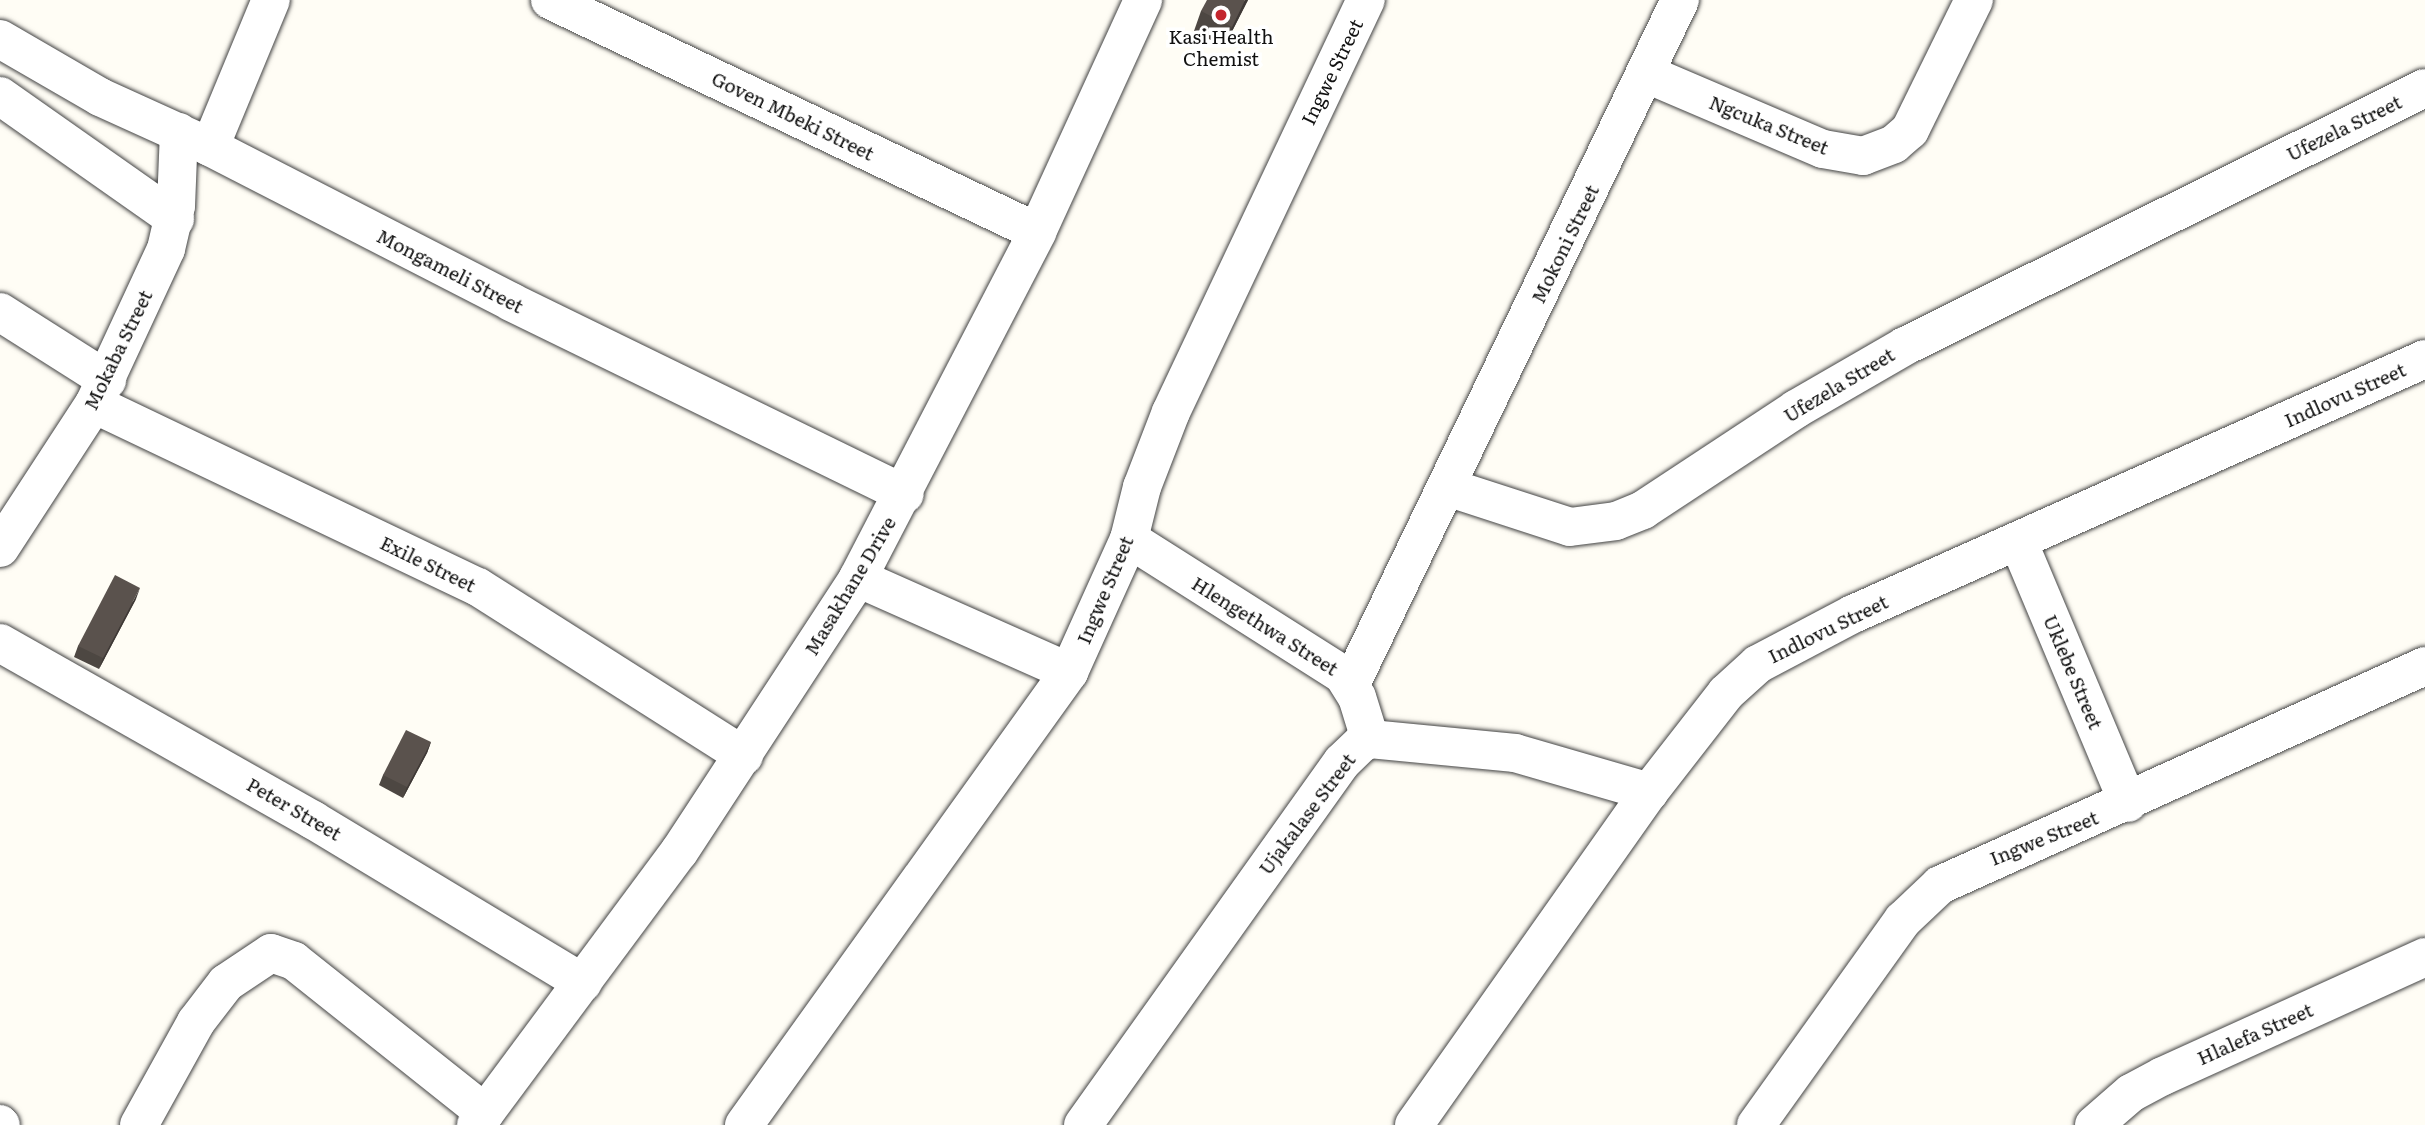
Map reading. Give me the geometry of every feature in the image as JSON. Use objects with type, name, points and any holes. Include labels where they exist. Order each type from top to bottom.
[{"type":"street","name":"Mokaba Street","points":[[0,548],[11,507],[100,392],[175,219],[195,140],[271,0]]},
{"type":"street","name":"Goven Mbeki Street","points":[[550,0],[1037,232]]},
{"type":"street","name":"Masakhane Drive","points":[[481,1119],[583,983],[744,756],[858,578],[905,494],[1037,232],[1143,0]]},
{"type":"street","name":"Ingwe Street","points":[[744,1125],[1069,672],[1129,539],[1142,487],[1171,412],[1366,0]]},
{"type":"street","name":"Mokoni Street","points":[[1447,487],[1647,74],[1680,0]]},
{"type":"street","name":"Ngcuka Street","points":[[1647,74],[1823,149],[1863,156],[1894,144],[1910,130],[1975,0]]},
{"type":"street","name":"Mongameli Street","points":[[0,39],[100,97],[195,140],[511,302],[905,494]]},
{"type":"street","name":"Ufezela Street","points":[[1447,487],[1570,527],[1616,521],[1643,510],[1796,409],[1905,346],[2425,88]]},
{"type":"street","points":[[0,96],[175,219]]},
{"type":"street","name":"Exile Street","points":[[0,312],[100,392],[500,599],[744,756]]},
{"type":"street","name":"Indlovu Street","points":[[1414,1125],[1649,792],[1726,693],[1758,664],[1799,639],[2425,359]]},
{"type":"street","points":[[1352,684],[1447,487]]},
{"type":"street","name":"Hlengethwa Street","points":[[1129,539],[1352,684],[1370,739]]},
{"type":"street","name":"Uklebe Street","points":[[2018,541],[2128,803]]},
{"type":"street","points":[[858,578],[1069,672]]},
{"type":"street","name":"Peter Street","points":[[0,643],[313,820],[583,983]]},
{"type":"street","name":"Ingwe Street","points":[[1756,1125],[1903,920],[1940,885],[2128,803],[2425,666]]},
{"type":"street","name":"Ujakalase Street","points":[[1083,1125],[1342,762],[1370,739],[1524,755],[1649,792]]},
{"type":"street","points":[[139,1125],[196,1023],[226,983],[271,953],[294,961],[481,1119]]},
{"type":"street","name":"Hlalefa Street","points":[[2094,1125],[2131,1093],[2163,1076],[2425,957]]},
{"type":"building","points":[[1207,0],[1245,0],[1232,27],[1201,11]]},
{"type":"building","points":[[115,575],[140,588],[103,658],[78,646]]},
{"type":"building","points":[[406,730],[431,742],[407,787],[383,775]]},
{"type":"place","name":"Kasi Health Chemist","points":[[1221,15]]}]
